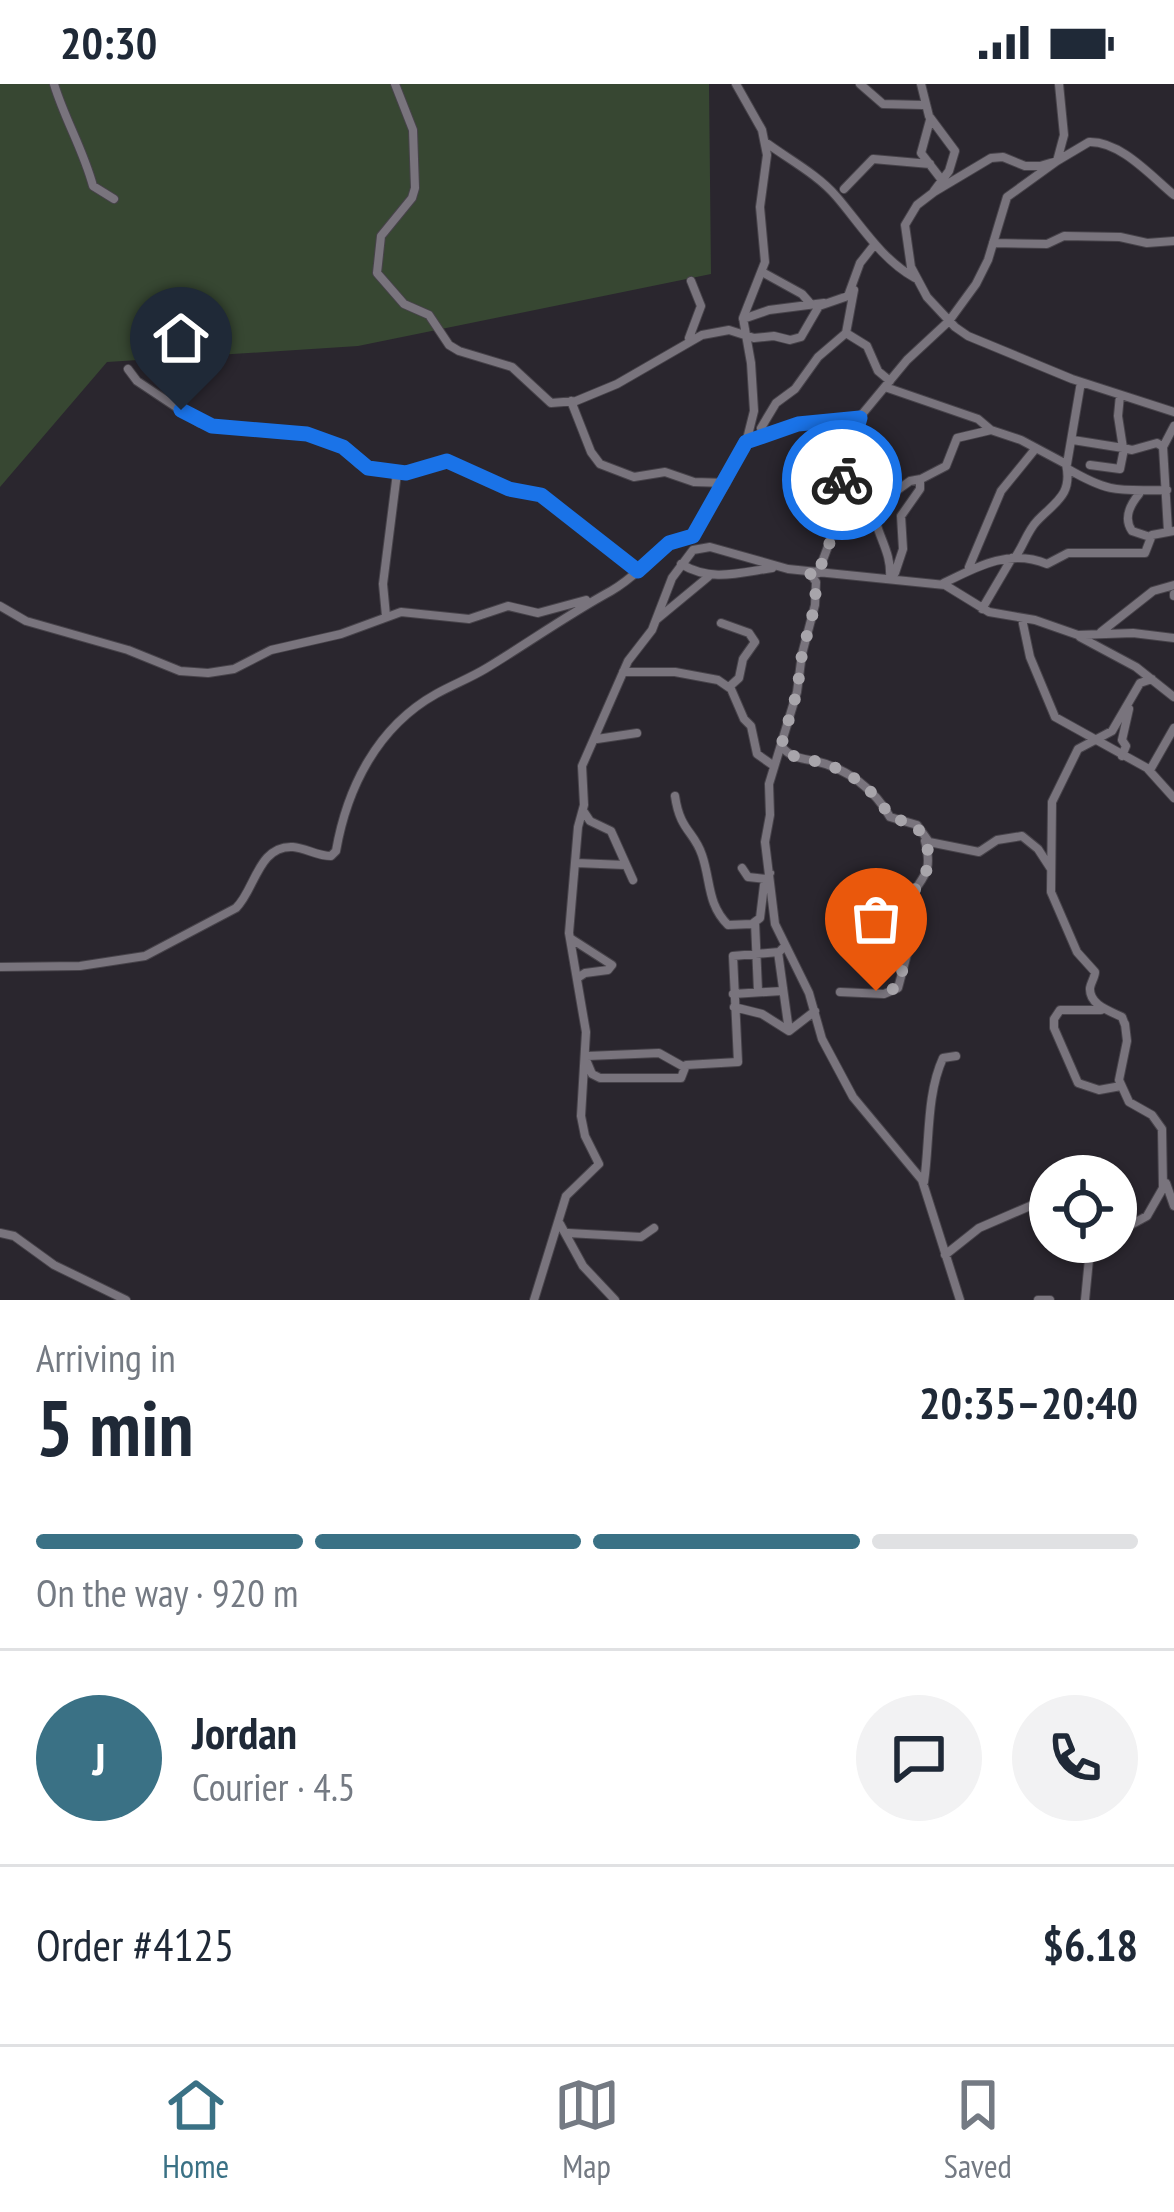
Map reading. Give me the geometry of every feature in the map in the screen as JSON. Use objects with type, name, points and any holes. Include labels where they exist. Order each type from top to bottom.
[{"type":"street","points":[[54,84],[93,186],[114,199]]},
{"type":"street","points":[[395,84],[412,130],[415,188],[382,234],[376,273],[404,304],[429,315],[457,350],[512,367],[551,404],[640,374],[689,340],[725,330],[790,340],[801,337],[814,312],[825,303]]},
{"type":"street","points":[[736,84],[766,143],[833,193],[900,271],[915,278]]},
{"type":"street","points":[[860,84],[883,104],[924,106]]},
{"type":"street","points":[[921,84],[930,118],[955,151],[955,160],[934,192]]},
{"type":"street","points":[[1058,161],[1064,135],[1059,84]]},
{"type":"street","points":[[930,118],[920,147],[942,181]]},
{"type":"street","points":[[789,1031],[765,842],[769,784],[797,692],[815,605],[813,572],[830,542],[854,429],[887,384],[949,321],[984,271],[1006,197],[1081,144],[1097,141],[1113,144],[1174,195]]},
{"type":"street","points":[[0,967],[80,966],[153,953],[236,908],[246,899],[259,866],[272,854],[292,847],[323,856],[335,854],[349,795],[376,746],[394,727],[426,700],[483,670],[638,571],[669,543],[693,536],[726,483],[754,414],[743,319],[762,272],[765,250],[760,207],[766,143]]},
{"type":"street","points":[[1058,161],[1032,167],[1004,157],[991,158],[917,205],[904,225],[915,278],[949,321],[968,336],[1081,382],[1174,412]]},
{"type":"street","points":[[844,188],[873,158],[930,164]]},
{"type":"street","points":[[992,243],[1046,244],[1064,236],[1174,241]]},
{"type":"street","points":[[765,431],[776,404],[796,389],[818,357],[846,333],[860,262],[875,244]]},
{"type":"street","points":[[762,272],[810,303]]},
{"type":"street","points":[[689,340],[701,306],[691,281]]},
{"type":"street","points":[[743,319],[848,296],[855,283]]},
{"type":"street","points":[[846,333],[866,344],[887,384],[980,420],[1084,479],[1128,494],[1167,490]]},
{"type":"street","points":[[128,369],[137,381],[200,423],[270,434],[307,434],[343,447],[368,468],[398,473],[447,461],[509,489],[538,494],[638,571]]},
{"type":"street","points":[[982,609],[1034,524],[1055,507],[1063,493],[1081,382]]},
{"type":"street","points":[[1090,465],[1119,469],[1124,448],[1118,416],[1120,394]]},
{"type":"street","points":[[571,401],[600,464],[634,477],[664,472],[694,482],[726,483]]},
{"type":"street","points":[[754,414],[765,431]]},
{"type":"street","points":[[746,442],[765,431],[860,418]]},
{"type":"street","points":[[1140,493],[1129,509],[1132,531],[1150,537],[1171,531],[1163,447],[1174,426]]},
{"type":"street","points":[[894,578],[873,509],[913,479],[946,466],[957,438],[992,430]]},
{"type":"street","points":[[1073,440],[1124,448],[1157,443],[1163,447]]},
{"type":"street","points":[[968,568],[1001,491],[1036,448]]},
{"type":"street","points":[[386,616],[383,584],[398,473]]},
{"type":"street","points":[[1063,493],[1084,479]]},
{"type":"street","points":[[894,578],[902,549],[902,516],[920,489],[920,480]]},
{"type":"street","points":[[940,584],[968,568],[1015,556],[1047,564],[1068,553],[1138,554],[1148,551],[1150,537]]},
{"type":"street","points":[[534,1300],[568,1192],[599,1164],[580,1116],[587,1058],[570,938],[583,811],[582,766],[623,672],[656,620],[681,564],[696,548],[710,547],[778,567],[957,589],[982,609],[1078,635],[1174,697]]},
{"type":"street","points":[[681,564],[710,576],[778,567]]},
{"type":"street","points":[[656,620],[710,576]]},
{"type":"street","points":[[1097,635],[1154,591],[1174,592]]},
{"type":"street","points":[[0,606],[26,621],[194,673],[234,670],[271,650],[341,634],[400,612],[470,619],[508,606],[538,613],[593,599]]},
{"type":"street","points":[[1018,616],[1055,716],[1150,770],[1174,798]]},
{"type":"street","points":[[721,623],[749,633],[755,641],[743,658],[739,678],[729,687]]},
{"type":"street","points":[[1078,635],[1133,633],[1174,638]]},
{"type":"street","points":[[623,672],[675,672],[718,680],[729,687],[752,728],[757,754],[775,766]]},
{"type":"street","points":[[1109,1011],[1094,999],[1090,988],[1095,972],[1077,952],[1051,892],[1053,796],[1078,749],[1112,730],[1140,683],[1152,680]]},
{"type":"street","points":[[1122,755],[1130,702]]},
{"type":"street","points":[[1150,770],[1174,728]]},
{"type":"street","points":[[595,739],[637,733]]},
{"type":"street","points":[[781,746],[791,757],[824,764],[871,788],[890,817],[916,825],[925,840],[929,866],[925,880],[907,903],[914,928],[898,988],[884,994],[840,992]]},
{"type":"street","points":[[675,796],[679,820],[700,851],[709,896],[723,920],[734,927],[755,922],[762,914],[769,875]]},
{"type":"street","points":[[583,811],[590,821],[609,827],[633,880]]},
{"type":"street","points":[[925,840],[979,852],[997,840],[1022,836],[1052,870]]},
{"type":"street","points":[[577,863],[625,865]]},
{"type":"street","points":[[742,868],[748,877],[769,875]]},
{"type":"street","points":[[755,922],[758,991]]},
{"type":"street","points":[[570,938],[612,964],[608,970],[585,973],[578,979]]},
{"type":"street","points":[[587,1058],[659,1053],[684,1066],[739,1061],[734,956],[781,949]]},
{"type":"street","points":[[781,949],[853,1097],[924,1184],[960,1300]]},
{"type":"street","points":[[733,994],[782,991]]},
{"type":"street","points":[[734,1007],[762,1014],[789,1031]]},
{"type":"street","points":[[1120,1086],[1099,1090],[1078,1083],[1054,1024],[1060,1010],[1109,1011],[1126,1021],[1120,1086],[1129,1102],[1152,1115],[1162,1129],[1162,1190],[1147,1216],[1137,1221]]},
{"type":"street","points":[[789,1031],[815,1011]]},
{"type":"street","points":[[924,1184],[938,1070],[944,1058],[956,1056]]},
{"type":"street","points":[[587,1058],[595,1077],[619,1080],[676,1080],[684,1066]]},
{"type":"street","points":[[1161,1170],[1174,1206]]},
{"type":"street","points":[[946,1255],[980,1228],[1029,1207]]},
{"type":"street","points":[[560,1223],[584,1266],[615,1300]]},
{"type":"street","points":[[566,1233],[641,1237],[654,1228]]},
{"type":"street","points":[[0,1233],[14,1236],[54,1264],[126,1300]]},
{"type":"street","points":[[1085,1300],[1089,1263]]},
{"type":"street","points":[[1038,1300],[1050,1300]]},
{"type":"green space","points":[[0,84],[709,84],[711,274],[358,346],[107,362],[0,487]]},
{"type":"way so far","points":[[842,480],[825,556],[818,573],[809,572],[817,587],[815,605],[781,746],[791,757],[818,761],[871,788],[890,817],[916,825],[925,840],[929,866],[925,880],[907,903],[914,928],[898,986],[884,994],[876,991]]},
{"type":"route","points":[[181,410],[212,426],[307,434],[343,447],[368,468],[406,473],[447,461],[509,489],[541,495],[638,571],[669,543],[693,536],[746,442],[798,424],[860,418],[842,480]]}]
